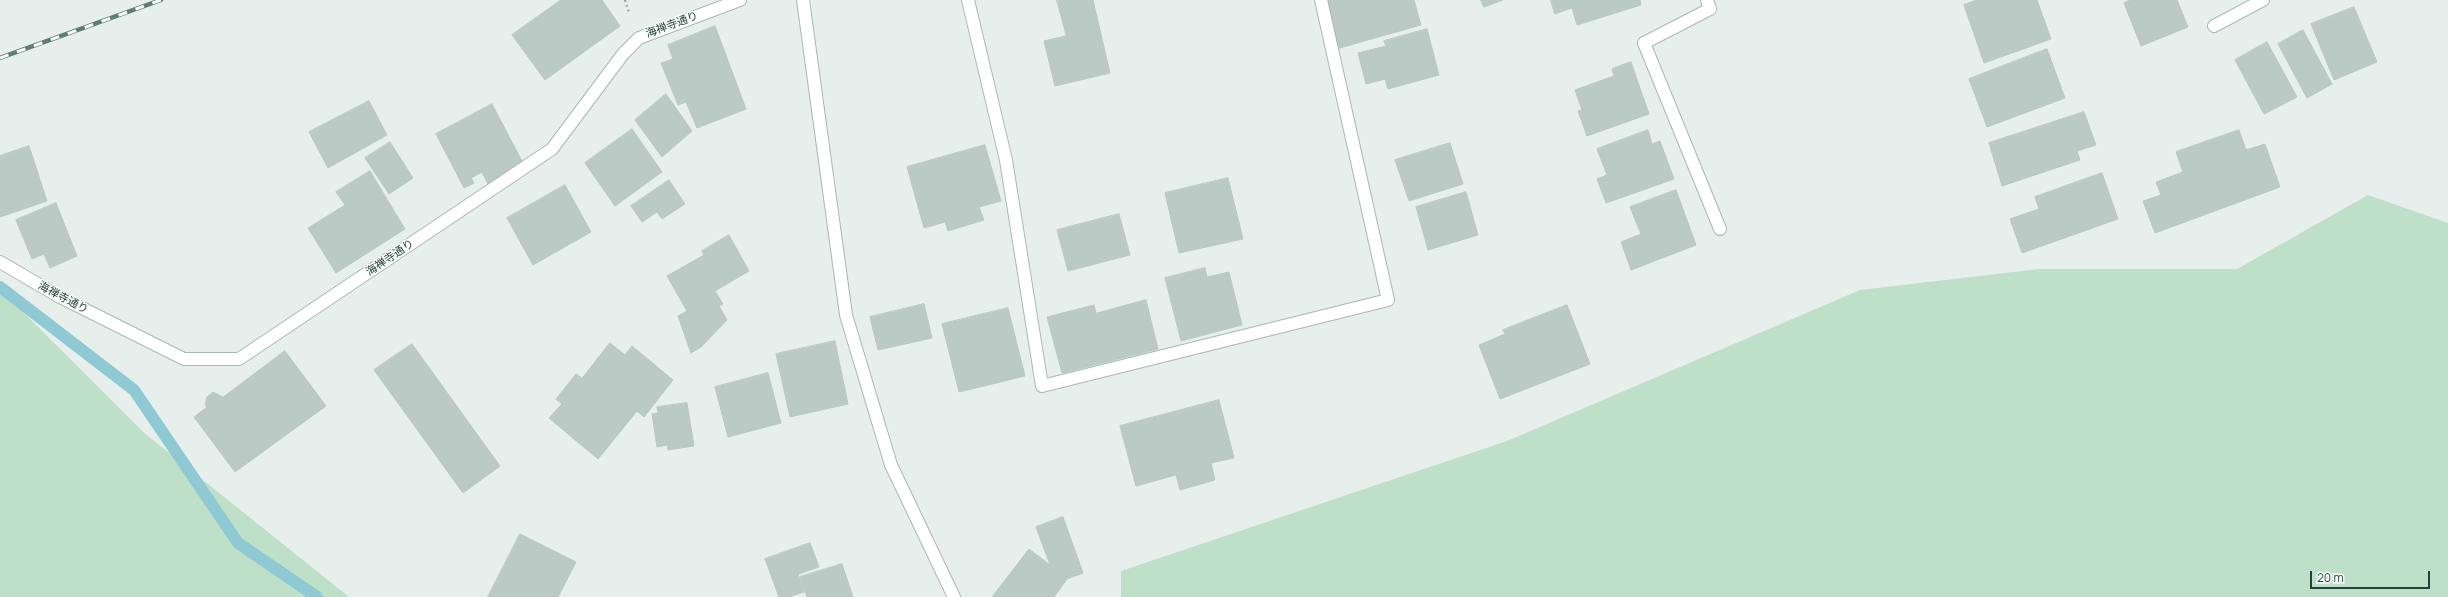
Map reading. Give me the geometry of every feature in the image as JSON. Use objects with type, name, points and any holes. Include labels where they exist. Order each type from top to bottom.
[{"type":"street","name":"海禅寺通り","points":[[0,262],[60,297],[184,359],[239,359],[552,149],[623,54],[639,38],[740,0]]},
{"type":"street","points":[[804,0],[846,315],[891,465],[954,597]]},
{"type":"street","points":[[968,0],[1006,160],[1042,386],[1388,300],[1321,0]]},
{"type":"street","points":[[1707,0],[1710,9],[1644,43],[1720,229]]},
{"type":"street","points":[[2214,26],[2263,0]]},
{"type":"green space","points":[[2368,195],[2448,223],[2448,597],[1121,597],[1121,571],[1507,441],[1860,290],[2039,269],[2237,269]]},
{"type":"green space","points":[[0,289],[143,432],[349,597],[0,597]]},
{"type":"building","points":[[561,0],[602,0],[620,26],[545,80],[512,35]]},
{"type":"building","points":[[1057,0],[1093,0],[1110,73],[1055,86],[1044,41],[1066,36]]},
{"type":"building","points":[[1330,0],[1414,0],[1421,25],[1336,49],[1323,2]]},
{"type":"building","points":[[1481,0],[1503,0],[1484,7]]},
{"type":"building","points":[[1551,0],[1640,0],[1641,5],[1577,25],[1572,8],[1555,14]]},
{"type":"building","points":[[1977,0],[2037,0],[2051,39],[1984,63],[1964,5]]},
{"type":"building","points":[[2131,0],[2177,0],[2188,27],[2141,46],[2124,3]]},
{"type":"building","points":[[2354,7],[2377,62],[2334,80],[2311,24]]},
{"type":"building","points":[[715,26],[746,109],[697,128],[686,102],[678,105],[661,63],[673,59],[668,45]]},
{"type":"building","points":[[1427,29],[1439,75],[1388,89],[1385,79],[1366,84],[1358,53],[1386,46],[1384,41]]},
{"type":"building","points":[[2303,30],[2332,84],[2307,98],[2278,44]]},
{"type":"building","points":[[2267,42],[2297,97],[2264,114],[2235,60]]},
{"type":"building","points":[[2047,49],[2065,98],[1987,127],[1969,79]]},
{"type":"building","points":[[1631,62],[1649,114],[1587,136],[1578,111],[1582,110],[1575,90],[1614,76],[1612,69]]},
{"type":"building","points":[[666,94],[692,131],[662,157],[635,120]]},
{"type":"building","points":[[369,101],[387,135],[328,168],[309,132]]},
{"type":"building","points":[[492,104],[524,165],[488,184],[482,172],[471,178],[474,183],[464,188],[436,134]]},
{"type":"building","points":[[2084,112],[2096,145],[2077,151],[2080,160],[2002,186],[1989,143]]},
{"type":"building","points":[[632,129],[662,172],[615,206],[585,163]]},
{"type":"building","points":[[1648,130],[1652,144],[1660,141],[1674,179],[1606,203],[1597,179],[1607,175],[1597,149]]},
{"type":"building","points":[[2239,130],[2246,150],[2265,144],[2280,187],[2155,233],[2143,201],[2161,195],[2156,182],[2183,172],[2176,152]]},
{"type":"building","points":[[390,142],[413,178],[389,194],[365,158]]},
{"type":"building","points":[[1450,143],[1463,184],[1409,201],[1395,160]]},
{"type":"building","points":[[985,145],[1001,201],[979,207],[984,220],[948,231],[945,222],[924,228],[907,167]]},
{"type":"building","points":[[29,146],[47,201],[0,217],[0,156]]},
{"type":"building","points":[[370,171],[405,229],[336,273],[308,228],[345,205],[336,192]]},
{"type":"building","points":[[2102,173],[2118,219],[2022,253],[2010,219],[2039,209],[2035,197]]},
{"type":"building","points":[[1228,178],[1243,239],[1179,253],[1165,193]]},
{"type":"building","points":[[669,180],[685,204],[662,219],[657,212],[642,222],[631,206]]},
{"type":"building","points":[[565,185],[591,232],[533,265],[507,218]]},
{"type":"building","points":[[1676,190],[1696,245],[1631,270],[1621,242],[1641,234],[1630,207]]},
{"type":"building","points":[[1466,192],[1478,235],[1428,250],[1416,207]]},
{"type":"building","points":[[56,203],[77,256],[50,268],[44,254],[32,259],[16,220]]},
{"type":"building","points":[[1119,214],[1130,255],[1068,271],[1057,230]]},
{"type":"building","points":[[729,235],[749,271],[715,291],[723,304],[719,306],[727,320],[701,347],[691,353],[678,316],[687,311],[667,276],[704,255],[702,251]]},
{"type":"building","points":[[1205,268],[1207,277],[1229,272],[1242,325],[1181,341],[1165,278]]},
{"type":"building","points":[[1146,300],[1158,349],[1062,373],[1047,317],[1094,305],[1096,313]]},
{"type":"building","points":[[924,304],[932,338],[878,350],[870,317]]},
{"type":"building","points":[[1567,305],[1590,364],[1500,399],[1479,345],[1505,334],[1503,330]]},
{"type":"building","points":[[1008,308],[1025,376],[959,392],[942,324]]},
{"type":"building","points":[[835,341],[848,404],[790,417],[776,354]]},
{"type":"building","points":[[610,343],[625,355],[632,346],[673,380],[644,417],[637,411],[598,459],[549,418],[562,404],[556,399],[576,374],[582,378]]},
{"type":"building","points":[[412,344],[500,466],[463,493],[374,370]]},
{"type":"building","points":[[285,351],[326,406],[235,472],[194,417],[207,407],[205,405],[207,397],[213,392],[223,397]]},
{"type":"building","points":[[768,373],[781,423],[728,437],[715,387]]},
{"type":"building","points":[[1219,400],[1234,458],[1211,463],[1215,480],[1180,490],[1176,475],[1136,486],[1120,426]]},
{"type":"building","points":[[687,403],[694,446],[668,450],[667,445],[657,447],[652,414],[658,413],[657,407]]},
{"type":"building","points":[[1063,517],[1083,573],[1067,579],[1054,597],[992,597],[1029,549],[1050,565],[1036,527]]},
{"type":"building","points":[[520,534],[576,562],[558,597],[488,597]]},
{"type":"building","points":[[810,543],[819,567],[798,574],[804,592],[788,597],[779,597],[765,559]]},
{"type":"building","points":[[842,564],[853,597],[807,597],[800,577]]},
{"type":"waterway","points":[[0,287],[134,390],[238,543],[317,597]]},
{"type":"railway","points":[[0,58],[161,0]]}]
